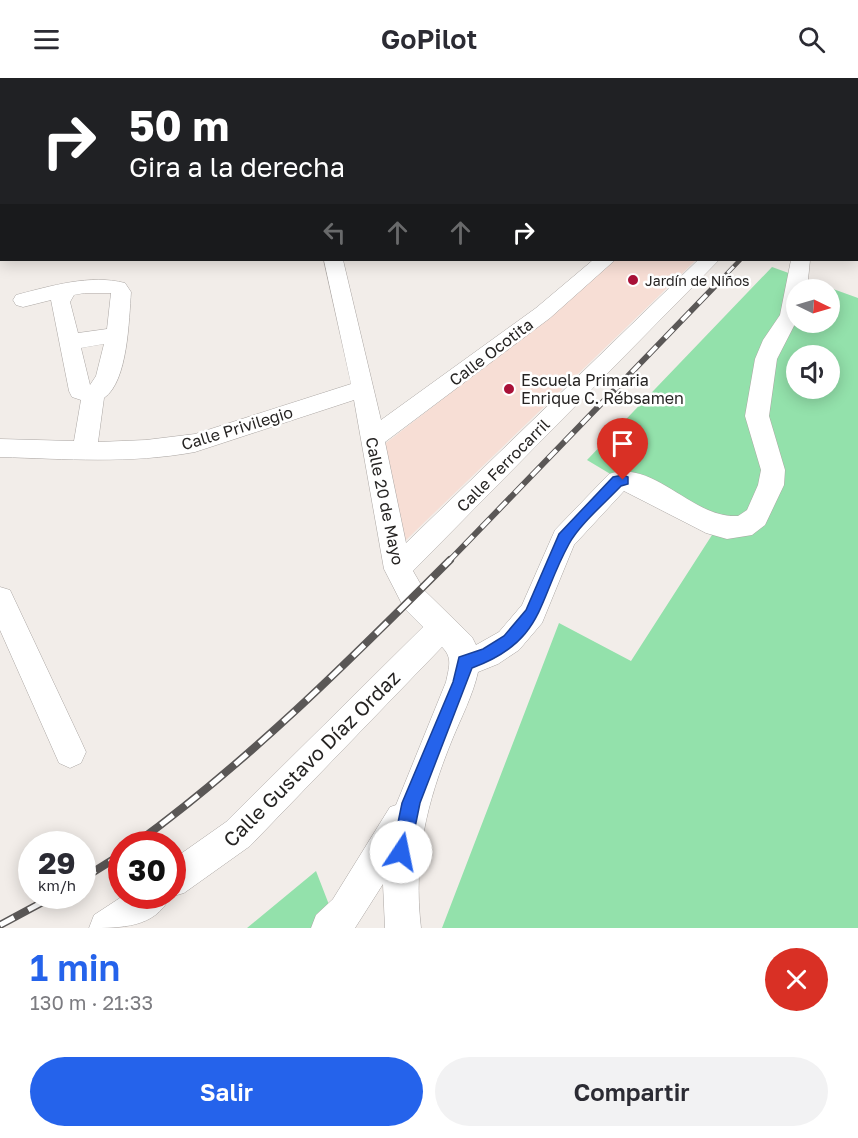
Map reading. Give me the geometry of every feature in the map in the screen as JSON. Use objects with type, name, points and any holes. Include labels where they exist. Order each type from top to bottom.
[{"type":"street","name":"Calle 20 de Mayo","points":[[333,261],[363,388],[398,569],[414,599],[462,647],[465,663]]},
{"type":"street","name":"Calle Ocotita","points":[[372,440],[543,313],[604,261]]},
{"type":"street","name":"Calle Ferrocarril","points":[[398,569],[708,261]]},
{"type":"street","points":[[798,279],[801,261]]},
{"type":"street","points":[[23,300],[65,292],[108,285],[118,288],[121,292],[116,335],[104,385],[93,394],[86,395],[80,391],[60,302],[65,292]]},
{"type":"street","points":[[330,928],[346,912],[411,803],[461,682],[465,663],[488,654],[509,641],[532,614],[564,538],[618,481],[631,481],[715,525],[727,528],[743,527],[756,517],[771,485],[773,470],[757,416],[764,368],[774,340],[786,322]]},
{"type":"street","points":[[69,342],[116,335]]},
{"type":"street","name":"Calle Privilegio","points":[[0,448],[141,452],[195,443],[363,388]]},
{"type":"street","points":[[85,450],[93,394]]},
{"type":"street","points":[[0,599],[70,752]]},
{"type":"street","name":"Calle Gustavo Díaz Ordaz","points":[[186,871],[238,834],[442,627]]},
{"type":"street","points":[[403,928],[398,882],[411,803]]},
{"type":"street","points":[[119,925],[138,909]]},
{"type":"shaded area","name":"Escuela Primaria Enrique C. Rébsamen","points":[[611,261],[695,261],[404,542],[382,446],[569,301]]},
{"type":"green space","points":[[772,267],[805,279],[786,279],[786,333],[840,333],[840,292],[858,298],[858,928],[442,928],[559,623],[631,661],[712,535],[587,460]]},
{"type":"green space","points":[[316,871],[338,928],[247,928]]},
{"type":"railway","points":[[715,286],[739,261]]},
{"type":"railway","points":[[449,561],[716,285]]},
{"type":"railway","points":[[152,831],[218,779],[298,708],[449,561]]},
{"type":"railway","points":[[96,870],[108,863]]},
{"type":"railway","points":[[0,925],[30,909]]},
{"type":"place","name":"Jardín de Niños","points":[[633,280]]},
{"type":"place","name":"Escuela Primaria Enrique C. Rébsamen","points":[[509,389]]},
{"type":"route","points":[[401,852],[411,803],[461,682],[465,663],[488,654],[509,641],[532,614],[548,579],[556,552],[564,538],[618,481],[623,480]]}]
